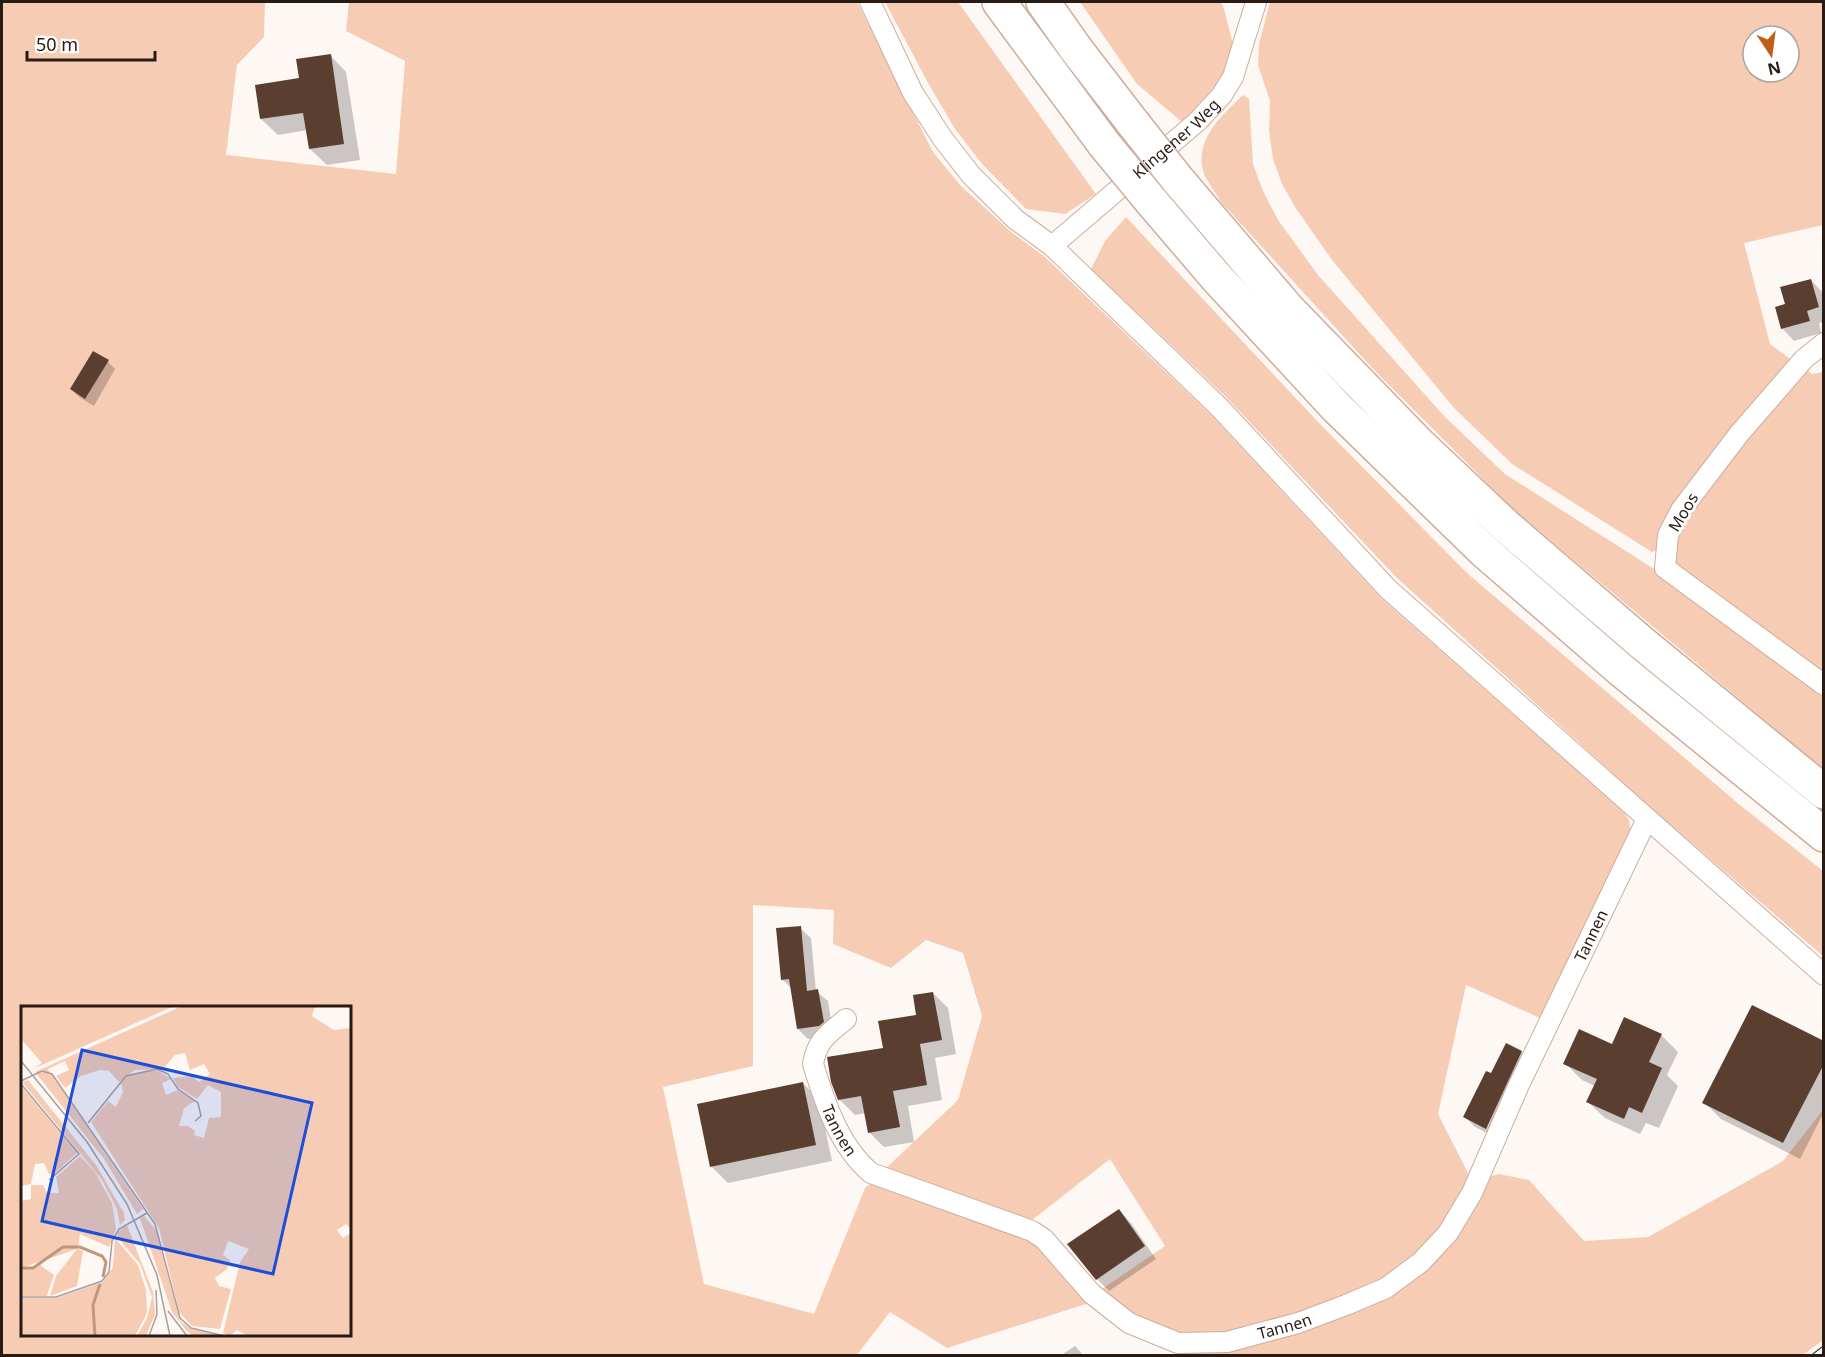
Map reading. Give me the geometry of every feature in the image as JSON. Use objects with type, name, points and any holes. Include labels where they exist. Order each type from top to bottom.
[{"type":"highway","points":[[999,2],[1104,144],[1151,201],[1216,277],[1336,407],[1484,551],[1621,670],[1824,835]]},
{"type":"highway","points":[[1043,2],[1076,49],[1178,180],[1288,309],[1418,442],[1507,527],[1624,628],[1824,792]]},
{"type":"street","points":[[870,2],[913,93],[942,138],[971,175],[1015,219],[1052,246],[1220,408],[1388,589],[1824,975]]},
{"type":"street","name":"Klingener Weg","points":[[1052,246],[1198,121],[1222,94],[1233,77],[1256,2]]},
{"type":"street","name":"Moos","points":[[1824,343],[1804,359],[1738,434],[1681,510],[1668,535],[1665,568],[1824,685]]},
{"type":"street","name":"Tannen","points":[[846,1019],[820,1040],[813,1064],[841,1138],[857,1161],[872,1173],[1032,1231],[1044,1239],[1092,1294],[1130,1323],[1178,1343],[1227,1342],[1298,1323],[1386,1288],[1421,1262],[1448,1233],[1472,1193],[1518,1087],[1647,819]]},
{"type":"shaded area","points":[[2,2],[265,2],[264,37],[237,65],[226,155],[396,174],[405,61],[346,31],[349,2],[857,2],[933,152],[960,185],[1010,231],[1045,257],[1213,417],[1381,598],[1624,812],[1629,820],[1631,832],[1582,941],[1540,1018],[1466,985],[1438,1114],[1472,1181],[1444,1228],[1417,1258],[1383,1282],[1345,1300],[1225,1336],[1179,1332],[1131,1314],[1102,1289],[1165,1246],[1110,1159],[1031,1221],[884,1170],[958,1100],[982,1016],[963,953],[926,940],[891,968],[833,944],[834,910],[753,905],[753,1066],[663,1087],[704,1284],[814,1314],[865,1188],[871,1183],[1015,1233],[1037,1245],[1089,1303],[947,1348],[890,1312],[856,1356],[2,1356]]},
{"type":"shaded area","points":[[885,2],[958,2],[1096,194],[1065,214],[1026,209],[982,164],[955,129]]},
{"type":"shaded area","points":[[1080,2],[1219,2],[1223,5],[1235,52],[1218,83],[1182,122],[1137,84]]},
{"type":"shaded area","points":[[1270,2],[1823,2],[1823,225],[1744,243],[1770,344],[1793,361],[1660,549],[1652,552],[1512,464],[1454,408],[1332,260],[1295,207],[1282,184],[1273,159],[1269,131],[1270,101],[1258,65],[1259,44]]},
{"type":"shaded area","points":[[1243,95],[1249,99],[1253,164],[1263,191],[1278,220],[1318,275],[1445,417],[1505,474],[1662,574],[1823,693],[1823,769],[1517,513],[1374,370],[1221,202],[1204,174],[1202,151],[1211,130]]},
{"type":"shaded area","points":[[1126,217],[1320,424],[1467,573],[1740,805],[1823,871],[1823,956],[1650,807],[1396,577],[1225,396],[1091,269],[1105,241]]},
{"type":"shaded area","points":[[1804,368],[1812,374],[1823,372],[1823,678],[1678,570],[1674,554],[1676,534],[1686,513]]},
{"type":"shaded area","points":[[1823,1110],[1823,1340],[1803,1355],[1180,1356],[1180,1352],[1390,1294],[1484,1178],[1499,1174],[1529,1180],[1584,1241],[1648,1237],[1783,1161]]},
{"type":"building","points":[[331,54],[344,144],[309,149],[303,113],[260,119],[255,85],[299,78],[296,59]]},
{"type":"building","points":[[1811,279],[1819,307],[1807,311],[1810,321],[1781,329],[1775,307],[1785,304],[1780,287]]},
{"type":"building","points":[[93,351],[109,360],[85,399],[70,389]]},
{"type":"building","points":[[801,926],[807,991],[818,989],[824,1022],[819,1026],[797,1029],[789,979],[781,980],[776,928]]},
{"type":"building","points":[[933,992],[942,1040],[920,1044],[927,1085],[893,1091],[900,1127],[868,1133],[861,1096],[838,1100],[831,1082],[827,1057],[883,1048],[878,1021],[916,1015],[913,995]]},
{"type":"building","points":[[1752,1005],[1824,1041],[1824,1064],[1783,1143],[1702,1103]]},
{"type":"building","points":[[1624,1017],[1662,1034],[1649,1062],[1662,1068],[1642,1113],[1629,1107],[1624,1119],[1586,1102],[1597,1079],[1563,1064],[1579,1029],[1612,1044]]},
{"type":"building","points":[[1506,1043],[1522,1051],[1486,1129],[1463,1117],[1486,1071],[1491,1073]]},
{"type":"building","points":[[803,1082],[816,1145],[710,1167],[697,1104]]},
{"type":"building","points":[[1119,1209],[1145,1246],[1096,1280],[1067,1244]]},
{"type":"railway","points":[[1815,1356],[1824,1349]]}]
